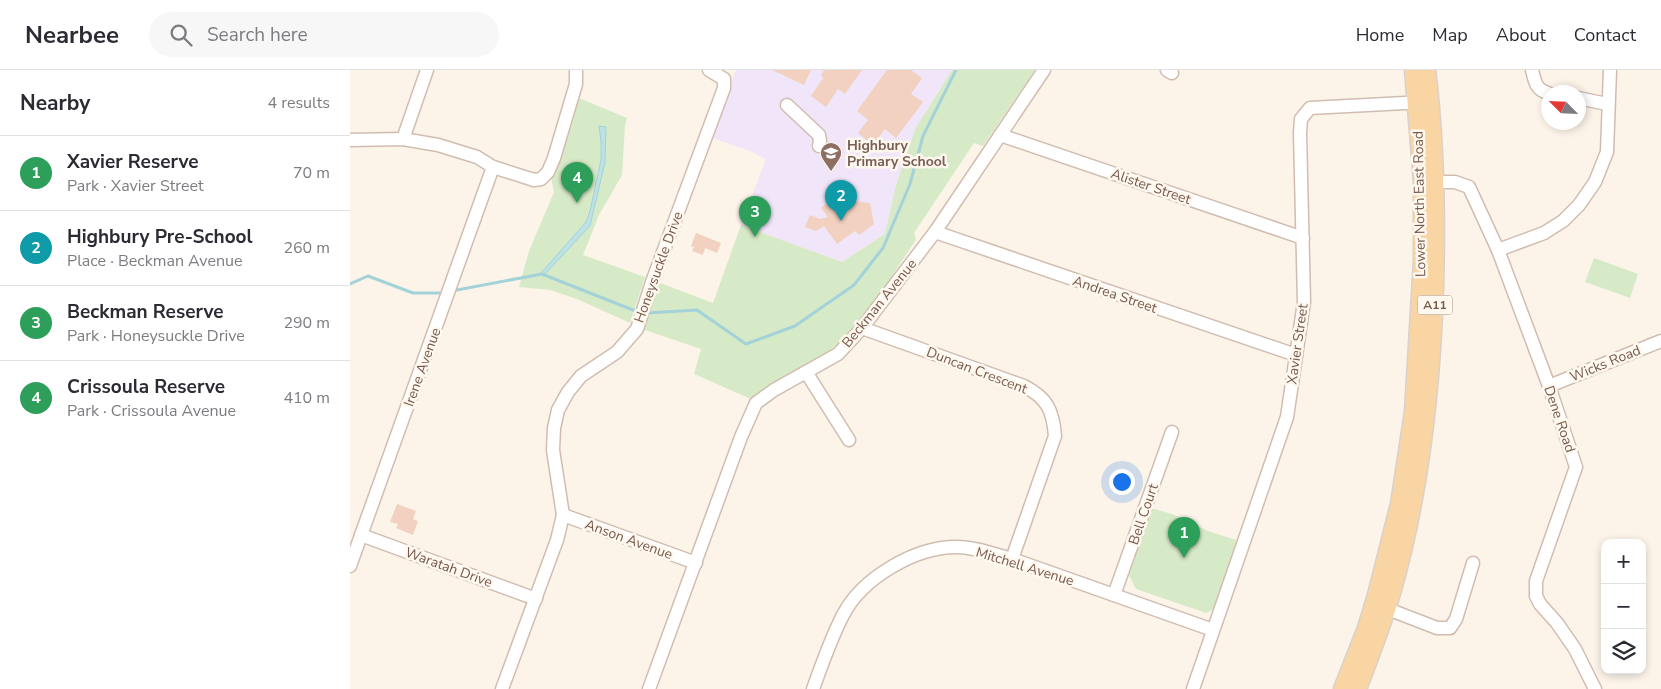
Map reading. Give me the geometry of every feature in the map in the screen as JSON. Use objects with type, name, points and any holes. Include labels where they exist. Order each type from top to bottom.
[{"type":"main road","name":"Lower North East Road","points":[[1413,70],[1424,102]]},
{"type":"main road","name":"Lower North East Road","points":[[1342,689],[1380,606],[1406,539],[1417,486],[1434,341],[1429,182],[1424,102],[1428,70]]},
{"type":"main road","name":"Lower North East Road","points":[[1358,689],[1380,606]]},
{"type":"street","points":[[403,139],[427,70]]},
{"type":"street","points":[[350,140],[403,139],[438,145],[477,157],[493,167],[534,180],[540,179],[548,172],[554,158],[576,84],[576,70]]},
{"type":"street","name":"Honeysuckle Drive","points":[[502,689],[557,540],[562,515],[553,450],[554,428],[558,410],[568,392],[581,376],[617,352],[636,329],[724,88],[724,79],[709,70]]},
{"type":"street","name":"Beckman Avenue","points":[[653,688],[741,437],[756,403],[774,390],[838,354],[862,328],[935,232],[1044,70]]},
{"type":"street","points":[[1532,70],[1536,86],[1541,90]]},
{"type":"street","points":[[1498,250],[1544,233],[1563,221],[1579,205],[1595,182],[1607,152],[1610,70]]},
{"type":"street","points":[[1586,100],[1608,104]]},
{"type":"street","name":"Xavier Street","points":[[1193,689],[1288,417],[1304,302],[1301,119],[1310,108],[1424,102]]},
{"type":"street","points":[[787,105],[819,135],[819,146]]},
{"type":"street","name":"Alister Street","points":[[1000,135],[1303,238]]},
{"type":"street","name":"Irene Avenue","points":[[350,566],[493,167]]},
{"type":"street","name":"Dene Road","points":[[1429,182],[1456,182],[1469,187],[1498,250],[1549,386],[1576,467],[1536,581],[1536,596],[1540,604],[1557,623],[1575,649],[1595,689]]},
{"type":"street","name":"Andrea Street","points":[[935,232],[1296,355]]},
{"type":"street","name":"Duncan Crescent","points":[[862,328],[1024,386],[1036,392],[1048,404],[1054,419],[1055,436],[1012,559]]},
{"type":"street","name":"Wicks Road","points":[[1549,386],[1661,341]]},
{"type":"street","points":[[806,372],[849,440]]},
{"type":"street","name":"Bell Court","points":[[1114,596],[1172,432]]},
{"type":"street","name":"Anson Avenue","points":[[562,515],[696,563]]},
{"type":"street","name":"Waratah Drive","points":[[362,535],[536,599]]},
{"type":"street","name":"Mitchell Avenue","points":[[813,689],[844,613],[862,590],[876,577],[914,555],[936,549],[957,547],[984,551],[1012,559],[1213,630]]},
{"type":"street","points":[[1380,606],[1437,628],[1450,628],[1456,620],[1472,563]]},
{"type":"shaded area","name":"Highbury Primary School","points":[[736,70],[952,70],[915,129],[896,185],[885,234],[842,262],[741,225],[766,159],[750,151],[713,138]]},
{"type":"green space","points":[[952,70],[1035,70],[983,146],[974,143],[914,233],[916,240],[868,311],[834,347],[772,384],[753,400],[694,374],[701,349],[639,328],[655,281],[713,303],[741,225],[842,262],[885,234],[896,185],[915,129]]},
{"type":"green space","points":[[579,98],[627,118],[622,175],[599,215],[583,255],[645,277],[630,323],[577,299],[550,290],[519,287],[529,251],[554,192],[551,178],[572,125]]},
{"type":"green space","points":[[1594,258],[1638,274],[1630,298],[1585,282]]},
{"type":"green space","points":[[1151,508],[1172,514],[1208,531],[1239,541],[1214,609],[1206,613],[1136,589],[1129,575]]},
{"type":"water","points":[[599,126],[606,127],[605,162],[590,226],[543,276],[541,273],[586,222],[601,160]]},
{"type":"building","points":[[772,70],[811,70],[804,85]]},
{"type":"building","points":[[824,70],[862,70],[845,94],[838,89],[826,107],[811,96],[823,78],[821,75]]},
{"type":"building","points":[[887,70],[911,70],[922,78],[911,94],[923,102],[896,138],[885,129],[873,145],[858,133],[868,120],[857,111]]},
{"type":"building","points":[[831,200],[841,213],[856,201],[870,203],[874,224],[859,235],[855,231],[837,244],[824,226],[816,231],[805,227],[810,215],[820,219],[828,217],[821,208]]},
{"type":"building","points":[[696,233],[721,243],[717,253],[705,248],[703,255],[692,251],[694,247],[691,246]]},
{"type":"building","points":[[397,504],[416,511],[413,519],[418,521],[413,535],[396,528],[398,524],[390,522]]},
{"type":"waterway","points":[[647,313],[697,310],[746,344],[795,326],[854,285],[883,248],[910,184],[923,136],[956,70]]},
{"type":"waterway","points":[[457,290],[542,274],[638,312]]},
{"type":"waterway","points":[[350,284],[368,276],[413,293],[440,293]]},
{"type":"place","name":"Highbury Primary School","points":[[831,172]]},
{"type":"place","name":"Crissoula Reserve","points":[[577,203]]},
{"type":"place","name":"Highbury Pre-School","points":[[841,221]]},
{"type":"place","name":"Beckman Reserve","points":[[755,237]]},
{"type":"place","name":"Xavier Reserve","points":[[1184,558]]}]
